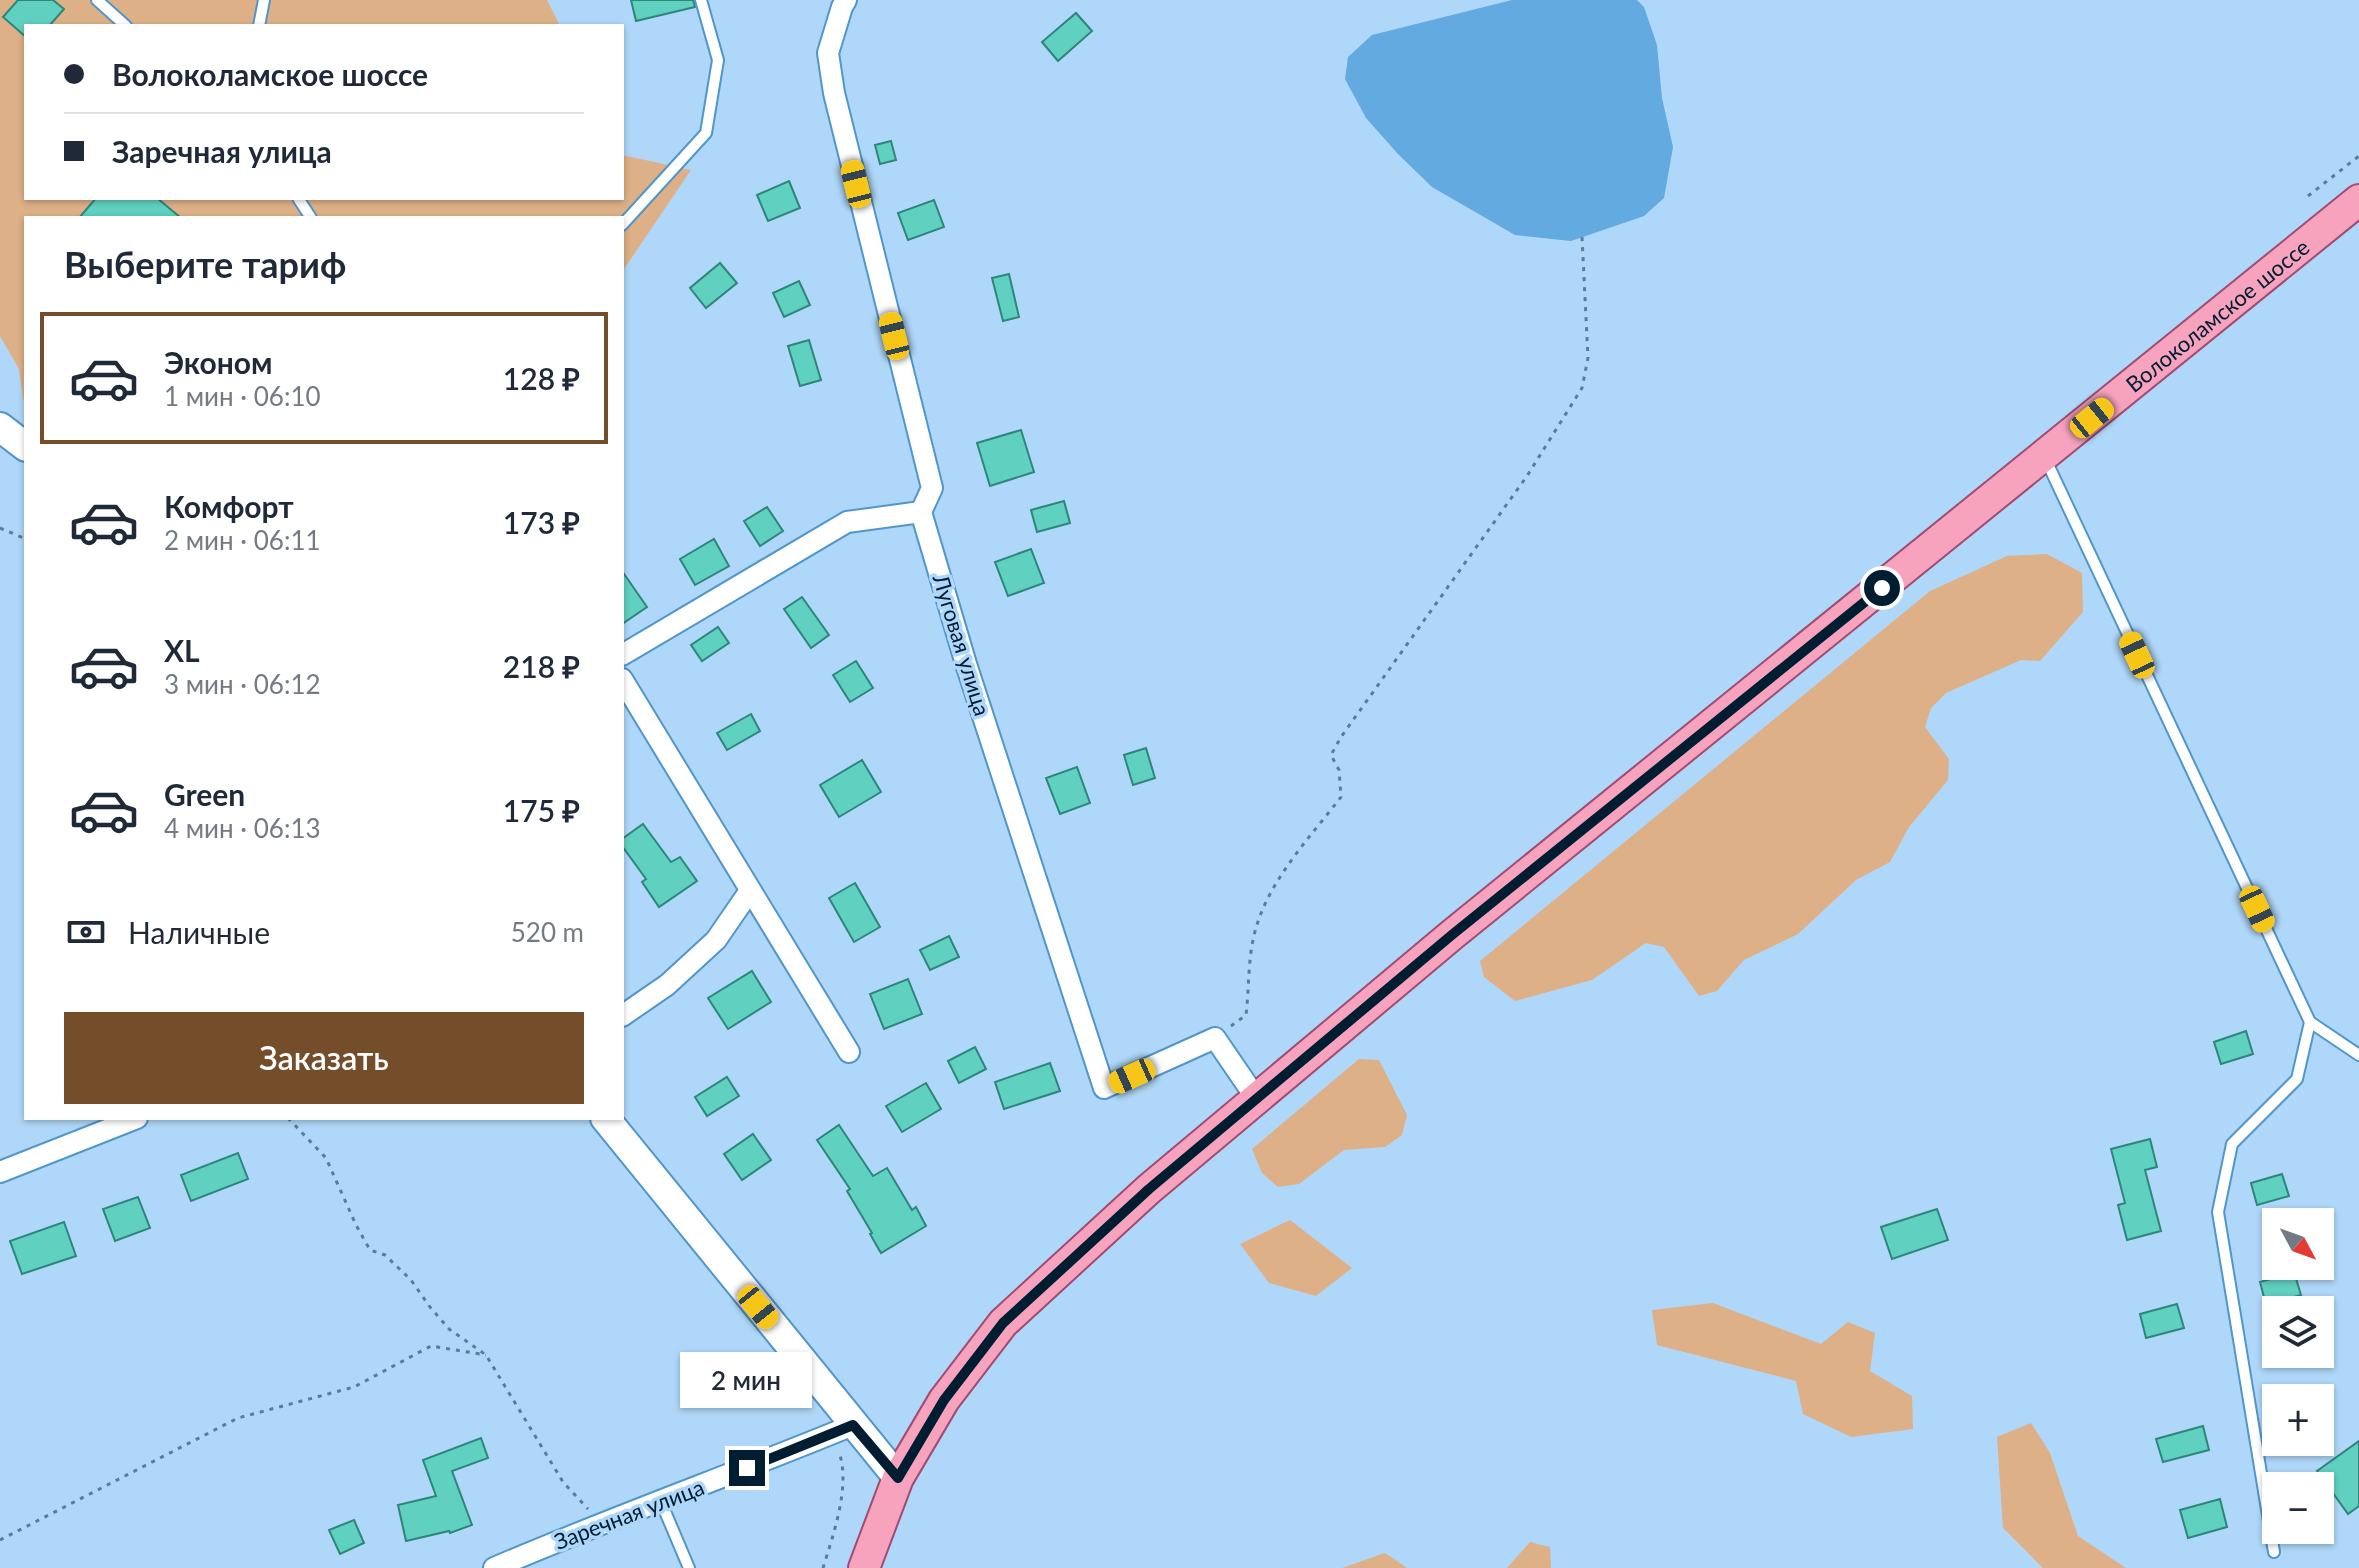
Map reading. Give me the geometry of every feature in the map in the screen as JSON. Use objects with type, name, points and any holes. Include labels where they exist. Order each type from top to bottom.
[{"type":"main road","name":"Волоколамское шоссе","points":[[864,1568],[898,1478],[944,1400],[1003,1323],[1149,1189],[1453,934],[2359,200]]},
{"type":"main road","points":[[0,427],[24,445]]},
{"type":"main road","points":[[607,1120],[843,1429],[898,1478]]},
{"type":"street","name":"Луговая улица","points":[[844,4],[828,53],[834,93],[932,488],[921,512],[966,664],[1104,1088],[1215,1038]]},
{"type":"street","points":[[624,654],[847,522],[921,512]]},
{"type":"street","points":[[624,682],[849,1052]]},
{"type":"street","points":[[624,1015],[667,985],[716,940],[749,892]]},
{"type":"street","points":[[1215,1038],[1256,1098]]},
{"type":"street","points":[[0,1172],[132,1120]]},
{"type":"street","name":"Заречная улица","points":[[494,1568],[604,1521],[661,1502],[843,1429]]},
{"type":"lane","points":[[97,0],[124,24]]},
{"type":"lane","points":[[259,24],[264,0]]},
{"type":"lane","points":[[624,223],[706,133],[718,60],[701,0]]},
{"type":"lane","points":[[2044,457],[2310,1022],[2359,1055]]},
{"type":"lane","points":[[2274,1552],[2218,1212],[2232,1144],[2297,1079],[2310,1022]]},
{"type":"lane","points":[[661,1502],[689,1568]]},
{"type":"path","points":[[2308,196],[2359,156]]},
{"type":"path","points":[[1215,1038],[1246,1015],[1253,941],[1261,913],[1279,879],[1341,797],[1339,770],[1331,755],[1336,746],[1527,476],[1582,388],[1588,358],[1582,237]]},
{"type":"path","points":[[0,528],[24,538]]},
{"type":"path","points":[[290,1120],[326,1158],[370,1250],[385,1255],[411,1280],[449,1329],[486,1355],[563,1482],[581,1504],[604,1521]]},
{"type":"path","points":[[0,1540],[238,1418],[354,1387],[431,1346],[486,1355]]},
{"type":"path","points":[[823,1568],[838,1517],[843,1429]]},
{"type":"shaded area","points":[[0,0],[547,0],[559,24],[24,24],[24,200],[624,200],[624,155],[691,170],[624,269],[624,216],[24,216],[24,400],[19,369],[0,336]]},
{"type":"shaded area","points":[[2047,554],[2082,573],[2083,612],[2040,661],[2021,660],[1946,693],[1931,708],[1925,727],[1949,759],[1948,780],[1909,827],[1890,862],[1856,880],[1798,934],[1744,960],[1717,991],[1699,996],[1664,947],[1646,943],[1592,980],[1515,1001],[1484,977],[1480,961],[1930,591],[2007,556]]},
{"type":"shaded area","points":[[1359,1059],[1379,1060],[1407,1115],[1402,1135],[1385,1147],[1344,1150],[1299,1184],[1278,1187],[1262,1173],[1252,1149]]},
{"type":"shaded area","points":[[1290,1220],[1352,1268],[1316,1296],[1269,1283],[1240,1244]]},
{"type":"shaded area","points":[[1713,1303],[1821,1344],[1848,1322],[1875,1333],[1870,1371],[1912,1396],[1913,1429],[1851,1437],[1803,1414],[1796,1381],[1657,1345],[1652,1310]]},
{"type":"shaded area","points":[[2031,1423],[2050,1453],[2078,1536],[2126,1568],[2043,1568],[2003,1528],[1997,1437]]},
{"type":"shaded area","points":[[1530,1542],[1550,1547],[1551,1568],[1507,1568]]},
{"type":"shaded area","points":[[1385,1553],[1407,1568],[1342,1568]]},
{"type":"water","points":[[1512,0],[1637,0],[1644,7],[1657,45],[1662,98],[1673,147],[1664,198],[1644,216],[1571,241],[1515,235],[1432,187],[1366,118],[1345,79],[1348,57],[1372,35]]},
{"type":"building","points":[[18,0],[53,0],[64,9],[51,24],[24,24],[24,35],[3,17]]},
{"type":"building","points":[[631,0],[693,0],[695,7],[636,21]]},
{"type":"building","points":[[1076,13],[1092,31],[1058,61],[1042,42]]},
{"type":"building","points":[[891,141],[896,160],[880,164],[875,145]]},
{"type":"building","points":[[789,181],[800,208],[768,221],[757,195]]},
{"type":"building","points":[[94,200],[159,200],[179,216],[81,216]]},
{"type":"building","points":[[934,200],[944,227],[908,240],[898,213]]},
{"type":"building","points":[[720,263],[737,283],[706,308],[690,288]]},
{"type":"building","points":[[1009,274],[1019,317],[1003,321],[992,278]]},
{"type":"building","points":[[799,281],[810,305],[784,317],[773,293]]},
{"type":"building","points":[[809,340],[821,380],[800,386],[788,346]]},
{"type":"building","points":[[1021,430],[1034,472],[990,486],[977,443]]},
{"type":"building","points":[[1064,501],[1070,523],[1037,532],[1031,510]]},
{"type":"building","points":[[767,507],[783,531],[760,546],[744,521]]},
{"type":"building","points":[[714,539],[729,566],[695,585],[680,559]]},
{"type":"building","points":[[1031,549],[1044,583],[1008,596],[995,562]]},
{"type":"building","points":[[624,574],[647,607],[624,623]]},
{"type":"building","points":[[802,597],[829,635],[811,648],[784,609]]},
{"type":"building","points":[[718,627],[729,643],[702,661],[691,645]]},
{"type":"building","points":[[856,661],[873,688],[850,702],[833,675]]},
{"type":"building","points":[[751,714],[760,731],[727,750],[717,733]]},
{"type":"building","points":[[1146,748],[1155,778],[1133,785],[1124,755]]},
{"type":"building","points":[[862,760],[881,792],[839,817],[820,785]]},
{"type":"building","points":[[1077,767],[1090,803],[1060,814],[1046,778]]},
{"type":"building","points":[[643,824],[671,862],[680,857],[697,881],[659,907],[642,882],[646,879],[624,849],[624,838]]},
{"type":"building","points":[[855,883],[880,927],[854,942],[829,898]]},
{"type":"building","points":[[949,936],[959,957],[930,970],[920,950]]},
{"type":"building","points":[[752,971],[771,1002],[728,1029],[708,998]]},
{"type":"building","points":[[908,979],[922,1014],[884,1029],[870,994]]},
{"type":"building","points":[[2246,1031],[2253,1054],[2221,1064],[2214,1042]]},
{"type":"building","points":[[975,1047],[986,1069],[959,1083],[948,1061]]},
{"type":"building","points":[[1050,1063],[1060,1091],[1004,1109],[995,1082]]},
{"type":"building","points":[[727,1077],[739,1096],[707,1116],[695,1097]]},
{"type":"building","points":[[926,1083],[941,1109],[902,1132],[886,1106]]},
{"type":"building","points":[[839,1125],[873,1176],[887,1168],[912,1210],[916,1207],[926,1226],[881,1253],[847,1191],[850,1189],[817,1140]]},
{"type":"building","points":[[753,1134],[771,1160],[742,1180],[724,1154]]},
{"type":"building","points":[[2150,1139],[2157,1167],[2145,1170],[2161,1231],[2127,1240],[2118,1205],[2125,1203],[2111,1149]]},
{"type":"building","points":[[238,1153],[248,1179],[191,1201],[181,1175]]},
{"type":"building","points":[[2282,1174],[2289,1196],[2257,1205],[2251,1183]]},
{"type":"building","points":[[138,1197],[150,1228],[115,1241],[103,1209]]},
{"type":"building","points":[[1937,1209],[1948,1240],[1892,1259],[1881,1227]]},
{"type":"building","points":[[64,1222],[76,1256],[22,1274],[10,1241]]},
{"type":"building","points":[[2296,1280],[2301,1295],[2264,1296],[2260,1282]]},
{"type":"building","points":[[2177,1304],[2184,1328],[2146,1338],[2140,1314]]},
{"type":"building","points":[[2203,1426],[2209,1450],[2163,1462],[2156,1439]]},
{"type":"building","points":[[481,1438],[488,1458],[452,1471],[472,1525],[450,1533],[406,1541],[398,1505],[436,1496],[423,1460]]},
{"type":"building","points":[[2359,1441],[2359,1506],[2348,1514],[2334,1495],[2334,1472],[2317,1471]]},
{"type":"building","points":[[2220,1499],[2227,1527],[2188,1538],[2180,1510]]},
{"type":"building","points":[[354,1520],[364,1543],[340,1554],[329,1530]]},
{"type":"route","points":[[747,1468],[853,1425],[898,1478],[944,1400],[1003,1323],[1149,1189],[1453,934],[1882,588]]}]
